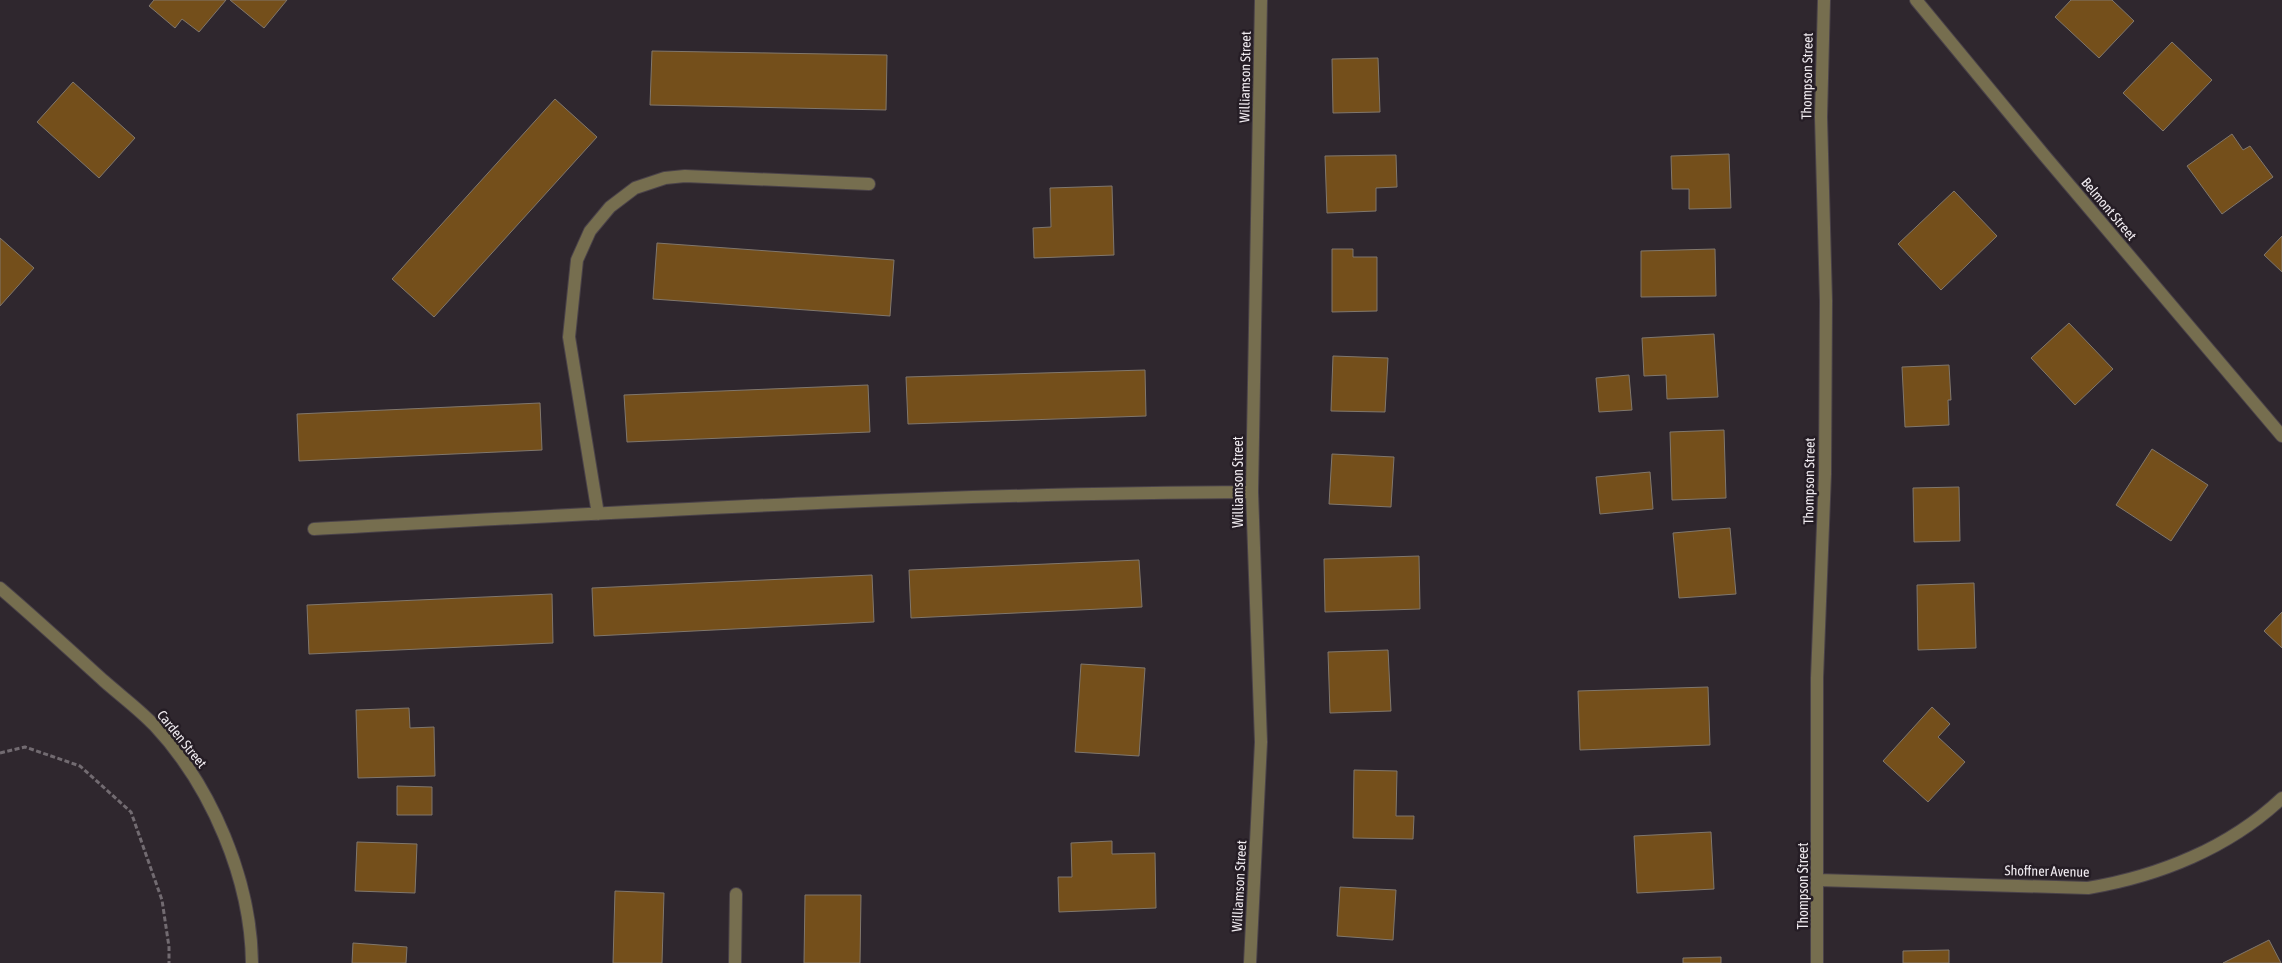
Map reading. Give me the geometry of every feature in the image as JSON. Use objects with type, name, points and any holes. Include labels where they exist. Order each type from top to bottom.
[{"type":"street","name":"Williamson Street","points":[[1250,963],[1261,742],[1252,492],[1261,0]]},
{"type":"street","name":"Thompson Street","points":[[1817,963],[1817,678],[1825,474],[1826,310],[1821,117],[1824,0]]},
{"type":"street","name":"Belmont Street","points":[[1916,0],[2044,156],[2282,436]]},
{"type":"street","points":[[598,514],[569,337],[577,260],[590,231],[610,207],[635,188],[665,178],[685,176],[870,184]]},
{"type":"street","points":[[314,529],[598,514],[1131,492],[1252,492]]},
{"type":"street","name":"Carden Street","points":[[0,588],[155,726],[198,784],[224,835],[242,889],[252,945],[252,963]]},
{"type":"street","name":"Shoffner Avenue","points":[[1818,880],[2088,888],[2111,884],[2165,869],[2218,846],[2265,814],[2282,798]]},
{"type":"street","points":[[735,963],[736,894]]},
{"type":"path","points":[[0,753],[25,746],[80,766],[131,812],[162,900],[169,946],[169,963]]},
{"type":"building","points":[[154,0],[226,0],[199,32],[182,19],[175,28],[149,6]]},
{"type":"building","points":[[230,0],[287,0],[264,28]]},
{"type":"building","points":[[2071,0],[2112,0],[2134,21],[2099,58],[2055,17]]},
{"type":"building","points":[[2172,42],[2212,80],[2163,131],[2123,93]]},
{"type":"building","points":[[652,51],[887,55],[886,110],[650,105]]},
{"type":"building","points":[[1378,58],[1380,112],[1333,113],[1332,59]]},
{"type":"building","points":[[73,82],[135,138],[99,178],[37,122]]},
{"type":"building","points":[[555,99],[597,137],[434,317],[392,279]]},
{"type":"building","points":[[2232,134],[2243,150],[2250,146],[2273,177],[2222,214],[2187,166]]},
{"type":"building","points":[[1729,154],[1731,208],[1689,209],[1689,189],[1672,189],[1671,156]]},
{"type":"building","points":[[1396,155],[1397,187],[1376,188],[1376,211],[1327,213],[1325,156]]},
{"type":"building","points":[[1112,186],[1114,255],[1034,258],[1033,228],[1051,227],[1050,188]]},
{"type":"building","points":[[1954,191],[1997,236],[1941,290],[1898,244]]},
{"type":"building","points":[[2282,236],[2282,272],[2264,255]]},
{"type":"building","points":[[0,238],[34,268],[0,306]]},
{"type":"building","points":[[657,243],[894,260],[890,316],[653,299]]},
{"type":"building","points":[[1332,249],[1353,249],[1353,257],[1377,257],[1377,311],[1332,312]]},
{"type":"building","points":[[1715,249],[1716,296],[1641,297],[1641,251]]},
{"type":"building","points":[[2069,323],[2113,369],[2075,405],[2031,358]]},
{"type":"building","points":[[1714,334],[1718,397],[1667,399],[1666,375],[1644,376],[1642,338]]},
{"type":"building","points":[[1333,356],[1388,358],[1385,412],[1331,411]]},
{"type":"building","points":[[1949,365],[1951,400],[1948,400],[1949,425],[1905,427],[1902,367]]},
{"type":"building","points":[[1145,370],[1146,416],[908,424],[906,377]]},
{"type":"building","points":[[1629,375],[1632,410],[1599,412],[1596,378]]},
{"type":"building","points":[[868,385],[870,432],[627,442],[624,395]]},
{"type":"building","points":[[540,403],[542,450],[299,461],[297,414]]},
{"type":"building","points":[[1724,430],[1726,498],[1672,500],[1670,432]]},
{"type":"building","points":[[2152,449],[2208,485],[2171,541],[2116,505]]},
{"type":"building","points":[[1332,454],[1394,457],[1391,507],[1329,504]]},
{"type":"building","points":[[1650,472],[1653,509],[1600,514],[1596,477]]},
{"type":"building","points":[[1959,487],[1960,541],[1914,542],[1913,488]]},
{"type":"building","points":[[1730,528],[1736,594],[1679,598],[1673,533]]},
{"type":"building","points":[[1419,556],[1420,609],[1325,612],[1324,559]]},
{"type":"building","points":[[1139,560],[1142,607],[911,618],[909,570]]},
{"type":"building","points":[[872,575],[874,622],[594,636],[592,588]]},
{"type":"building","points":[[1974,583],[1976,648],[1918,650],[1917,585]]},
{"type":"building","points":[[552,594],[553,643],[309,654],[307,605]]},
{"type":"building","points":[[2282,612],[2282,648],[2264,631]]},
{"type":"building","points":[[1388,650],[1391,711],[1330,713],[1328,652]]},
{"type":"building","points":[[1081,664],[1145,668],[1139,756],[1075,752]]},
{"type":"building","points":[[1708,687],[1710,745],[1580,750],[1578,691]]},
{"type":"building","points":[[1932,707],[1950,724],[1938,737],[1965,762],[1928,802],[1883,761]]},
{"type":"building","points":[[409,708],[410,728],[434,727],[435,776],[358,778],[356,710]]},
{"type":"building","points":[[1354,770],[1397,771],[1396,816],[1414,816],[1413,839],[1353,838]]},
{"type":"building","points":[[397,786],[432,787],[432,815],[397,815]]},
{"type":"building","points":[[1711,832],[1714,889],[1637,893],[1634,836]]},
{"type":"building","points":[[1112,841],[1112,854],[1155,853],[1156,908],[1059,912],[1058,877],[1072,877],[1071,843]]},
{"type":"building","points":[[357,842],[417,844],[415,893],[355,891]]},
{"type":"building","points":[[1340,887],[1396,890],[1393,940],[1337,936]]},
{"type":"building","points":[[615,891],[664,893],[662,963],[613,963]]},
{"type":"building","points":[[805,895],[861,895],[860,963],[804,963]]},
{"type":"building","points":[[2269,940],[2281,963],[2223,963]]},
{"type":"building","points":[[353,943],[407,947],[406,963],[352,963]]},
{"type":"building","points":[[1949,950],[1949,963],[1903,963],[1903,951]]},
{"type":"building","points":[[1721,957],[1721,963],[1683,963],[1683,958]]}]
